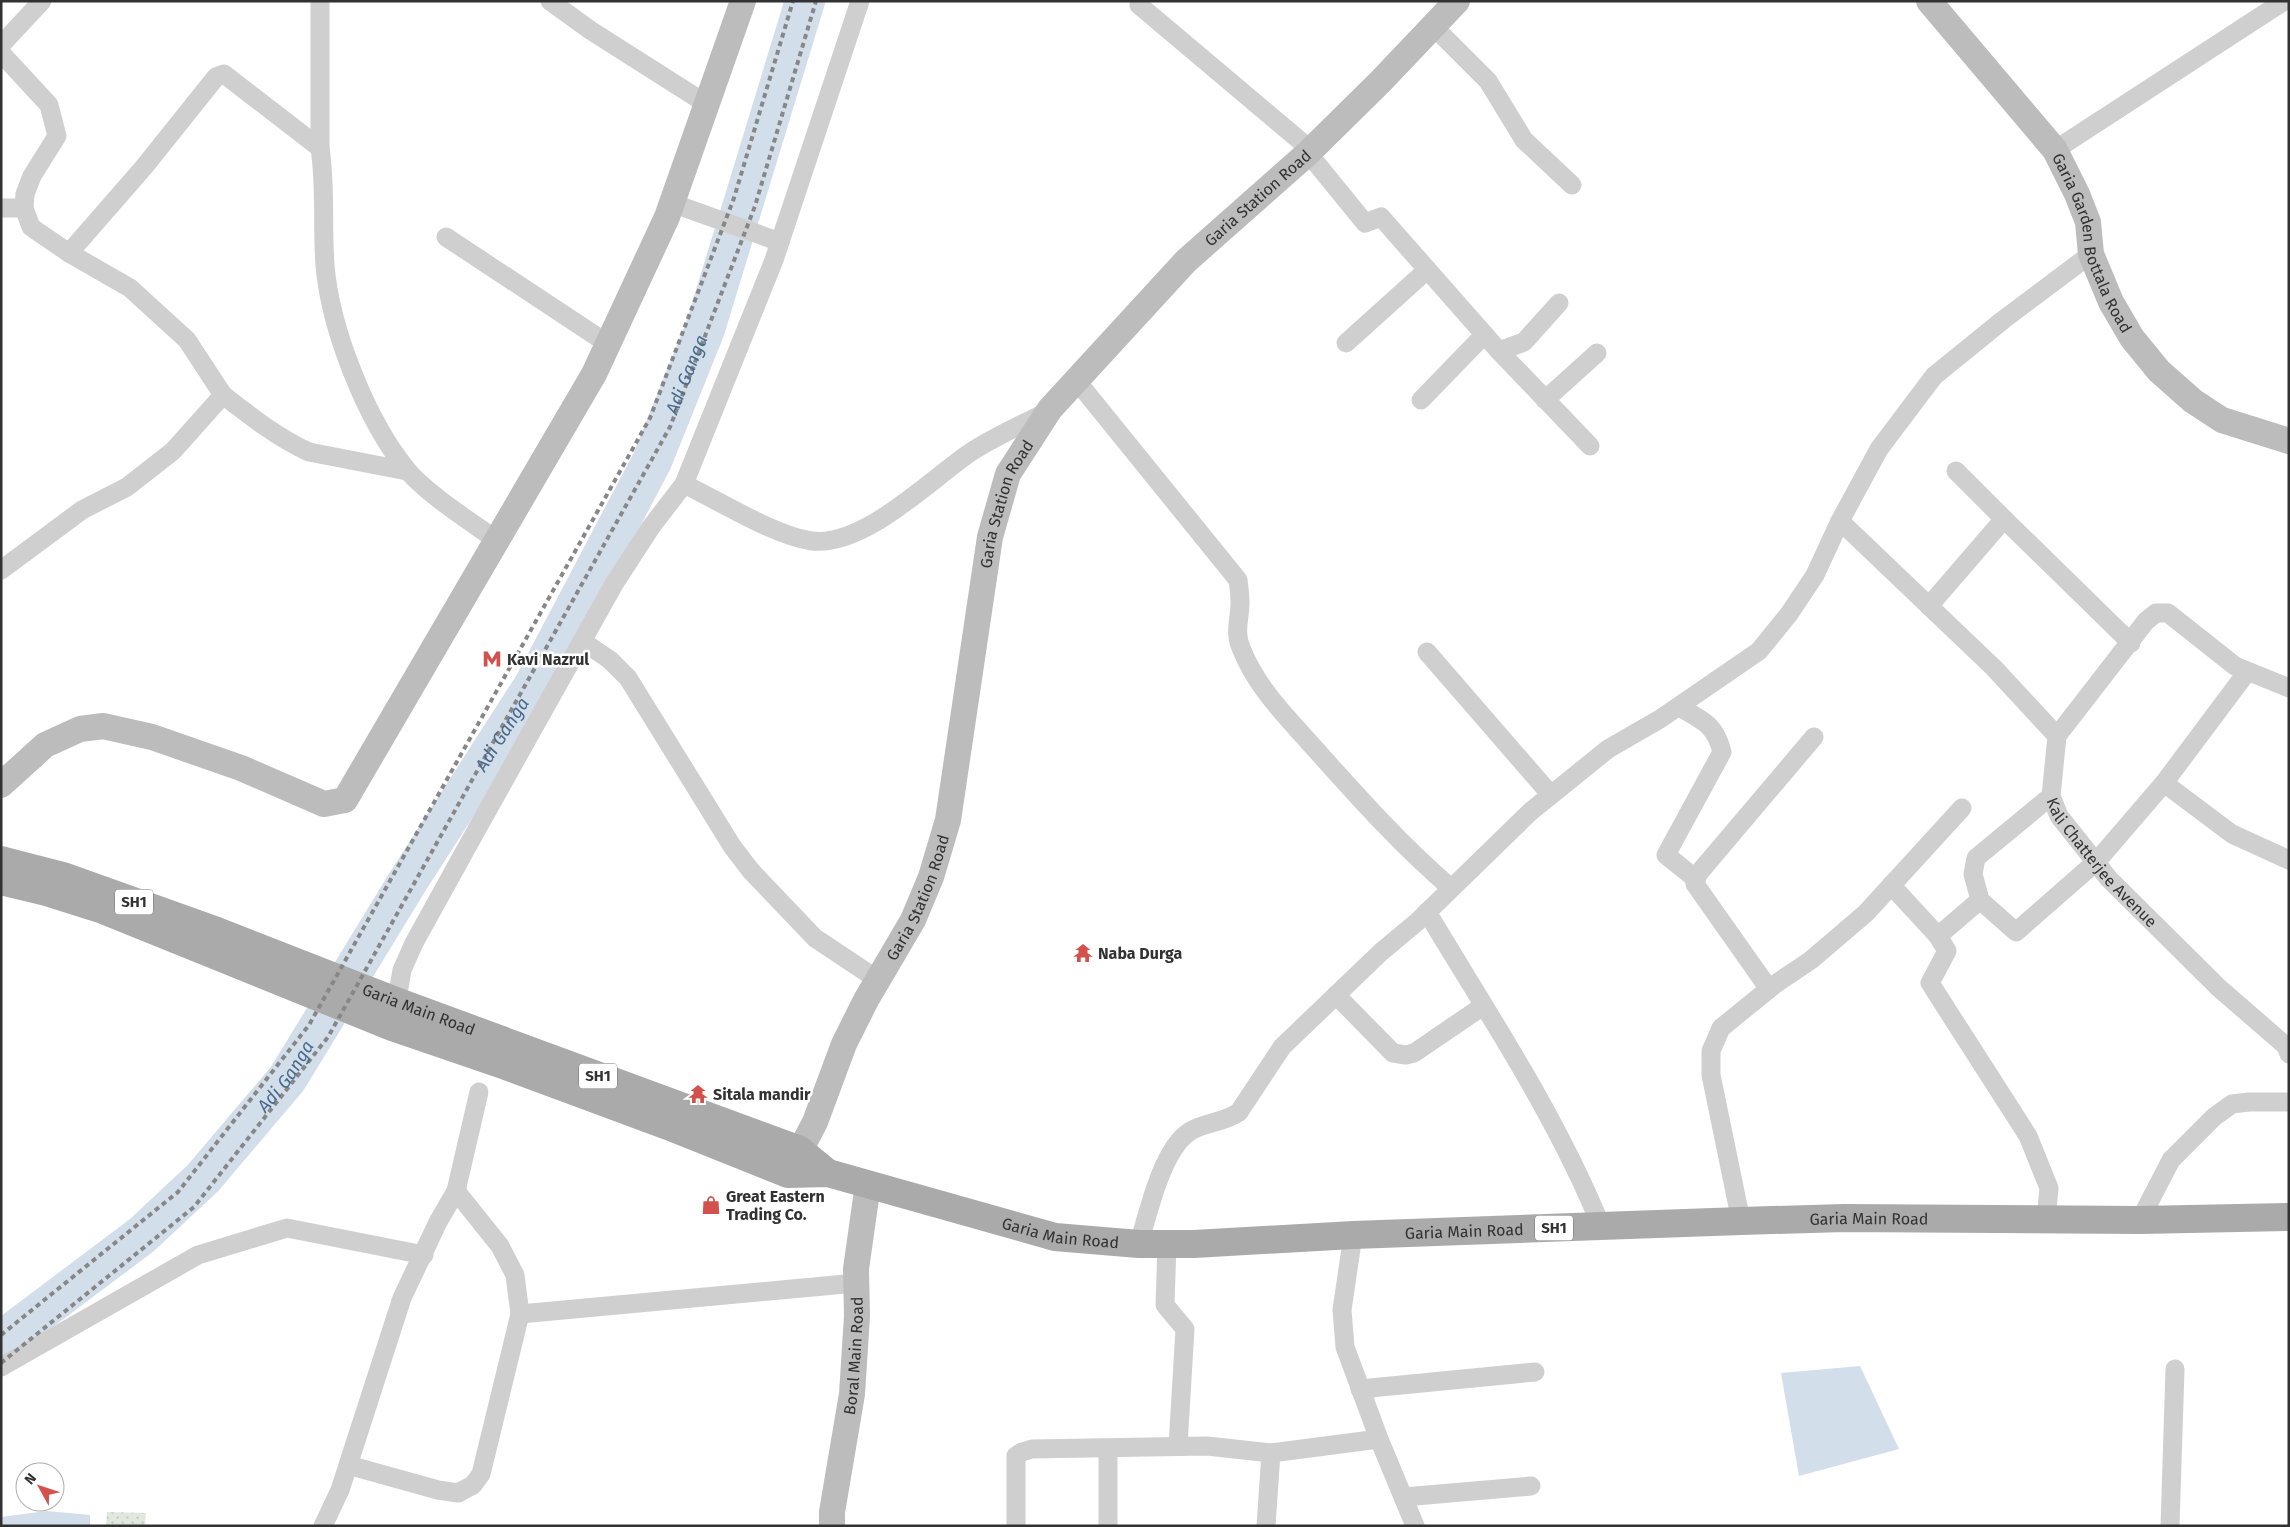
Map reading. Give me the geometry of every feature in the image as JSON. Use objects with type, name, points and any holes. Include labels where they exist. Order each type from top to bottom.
[{"type":"main road","name":"Garia Main Road","points":[[1,860],[71,879],[260,960],[392,1027],[641,1116],[788,1174],[828,1173],[1055,1237],[1139,1244],[1167,1244],[1353,1235],[1844,1218],[2140,1220],[2289,1217]]},
{"type":"main road","name":"Garia Main Road","points":[[1,881],[46,892],[396,1001],[800,1150],[828,1173]]},
{"type":"street","points":[[42,1],[3,58],[49,105],[57,136],[32,176],[25,194],[24,208],[31,227],[70,253],[130,288],[187,340],[223,395],[295,446],[309,452],[407,471]]},
{"type":"street","points":[[320,1],[320,148],[324,170],[325,265],[332,313],[356,380],[381,434],[407,471],[496,540]]},
{"type":"street","points":[[550,1],[590,30],[708,104]]},
{"type":"street","points":[[1,785],[45,745],[80,729],[103,726],[152,737],[241,768],[324,804],[345,800],[594,374],[636,287],[672,203],[743,1]]},
{"type":"street","points":[[392,1027],[402,970],[414,943],[619,576],[651,527],[684,484],[780,242],[860,1]]},
{"type":"street","points":[[1139,1],[1139,5],[1309,152],[1365,223],[1381,217],[1484,335],[1590,446]]},
{"type":"street","name":"Garia Station Road","points":[[788,1174],[818,1114],[844,1044],[866,1000],[913,920],[931,877],[948,820],[990,537],[999,500],[1008,474],[1050,409],[1186,261],[1309,152],[1434,27],[1457,1]]},
{"type":"street","name":"Garia Garden Bottala Road","points":[[1929,1],[2055,150],[2077,194],[2088,222],[2091,254],[2111,302],[2132,338],[2159,371],[2193,401],[2222,420],[2289,441]]},
{"type":"street","points":[[2055,150],[2284,1]]},
{"type":"street","points":[[1434,27],[1488,81],[1524,140],[1572,185]]},
{"type":"street","points":[[70,253],[144,167],[216,77],[224,74],[320,148]]},
{"type":"street","points":[[672,203],[780,242]]},
{"type":"street","points":[[1,208],[24,208]]},
{"type":"street","points":[[446,237],[608,344]]},
{"type":"street","points":[[1139,1244],[1151,1202],[1168,1158],[1177,1142],[1190,1130],[1232,1117],[1239,1112],[1282,1047],[1381,952],[1427,912],[1530,812],[1608,749],[1678,707],[1759,651],[1789,614],[1815,575],[1840,521],[1879,449],[1934,376],[2003,320],[2091,254]]},
{"type":"street","points":[[1346,343],[1427,270]]},
{"type":"street","points":[[1499,351],[1524,342],[1559,303]]},
{"type":"street","points":[[1421,400],[1484,335]]},
{"type":"street","points":[[1545,400],[1597,353]]},
{"type":"street","points":[[1076,380],[1238,580],[1240,604],[1236,630],[1240,647],[1258,682],[1342,779],[1431,871],[1451,888]]},
{"type":"street","points":[[1,570],[82,510],[127,487],[173,451],[223,395]]},
{"type":"street","points":[[684,484],[789,536],[814,541],[840,538],[866,529],[970,453],[1050,409]]},
{"type":"street","points":[[1956,471],[2131,643]]},
{"type":"street","points":[[1929,606],[2004,519]]},
{"type":"street","points":[[1840,521],[1994,668],[2057,736],[2131,643],[2146,621],[2156,613],[2168,613],[2235,666],[2289,688]]},
{"type":"street","points":[[582,640],[610,660],[628,678],[732,846],[751,871],[815,938],[878,980]]},
{"type":"street","points":[[1427,652],[1551,795]]},
{"type":"street","points":[[2051,796],[1976,858],[1973,874],[1980,900],[2016,932],[2097,861],[2164,783],[2247,672]]},
{"type":"street","points":[[1678,707],[1708,723],[1716,735],[1722,752],[1666,855],[1696,879]]},
{"type":"street","name":"Kali Chatterjee Avenue","points":[[2057,736],[2051,796],[2058,816],[2097,861],[2109,878],[2219,988],[2288,1047]]},
{"type":"street","points":[[1768,989],[1695,884],[1698,874],[1814,737]]},
{"type":"street","points":[[2164,783],[2232,834],[2289,860]]},
{"type":"street","points":[[1742,1221],[1711,1075],[1711,1051],[1721,1028],[1768,989],[1811,960],[1866,913],[1962,808]]},
{"type":"street","points":[[1891,885],[1938,936],[1947,951],[1930,983],[2028,1136],[2049,1188],[2046,1220]]},
{"type":"street","points":[[1938,936],[1980,900]]},
{"type":"street","points":[[1427,912],[1553,1123],[1588,1192],[1601,1226]]},
{"type":"street","points":[[1336,995],[1393,1053],[1399,1055],[1414,1052],[1483,1006]]},
{"type":"street","points":[[323,1526],[340,1490],[402,1298],[438,1222],[456,1191],[479,1092]]},
{"type":"street","points":[[2140,1220],[2171,1160],[2214,1116],[2232,1104],[2289,1102]]},
{"type":"street","name":"Boral Main Road","points":[[832,1526],[832,1512],[852,1394],[857,1316],[856,1269],[868,1184]]},
{"type":"street","points":[[348,1465],[438,1490],[458,1493],[473,1486],[480,1474],[520,1314],[515,1276],[500,1246],[456,1191]]},
{"type":"street","points":[[1,1367],[198,1255],[287,1228],[424,1255]]},
{"type":"street","points":[[1353,1235],[1342,1310],[1345,1348],[1379,1439],[1415,1526]]},
{"type":"street","points":[[1167,1244],[1164,1305],[1185,1328],[1178,1446]]},
{"type":"street","points":[[520,1314],[856,1283]]},
{"type":"street","points":[[2170,1526],[2175,1369]]},
{"type":"street","points":[[1360,1389],[1535,1372]]},
{"type":"street","points":[[1016,1526],[1016,1456],[1032,1449],[1207,1446],[1271,1453],[1379,1439]]},
{"type":"street","points":[[1108,1449],[1108,1526]]},
{"type":"street","points":[[1266,1526],[1271,1453]]},
{"type":"street","points":[[1404,1497],[1530,1486]]},
{"type":"shaded area","points":[[1860,1366],[1899,1449],[1799,1476],[1781,1373]]},
{"type":"shaded area","points":[[39,1512],[90,1515],[90,1526],[1,1526],[1,1517]]},
{"type":"shaded area","points":[[107,1512],[146,1513],[145,1526],[106,1526]]},
{"type":"waterway","name":"Adi Ganga","points":[[1,1341],[142,1235],[203,1178],[287,1079],[408,881],[534,685],[652,461],[705,329],[805,1]]},
{"type":"railway","points":[[1,1335],[178,1192],[309,1025],[650,418],[734,198],[793,1]]},
{"type":"railway","points":[[1,1363],[194,1207],[328,1037],[670,427],[755,206],[816,1]]},
{"type":"place","name":"Kavi Nazrul","points":[[492,659]]},
{"type":"place","name":"Naba Durga","points":[[1083,953]]},
{"type":"place","name":"Sitala mandir","points":[[698,1094]]},
{"type":"place","name":"Great Eastern Trading Co.","points":[[711,1205]]}]
